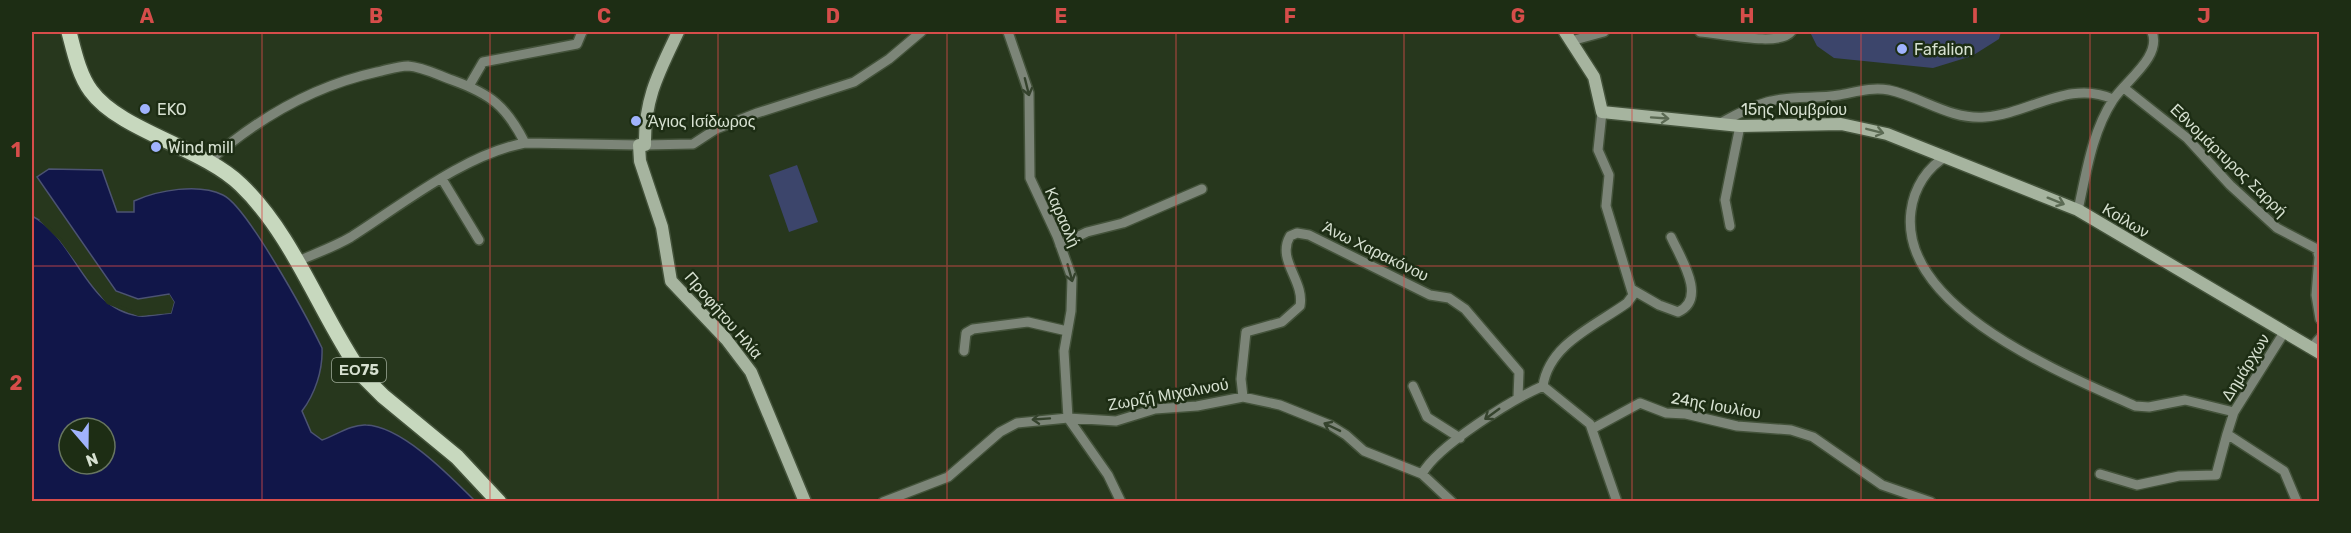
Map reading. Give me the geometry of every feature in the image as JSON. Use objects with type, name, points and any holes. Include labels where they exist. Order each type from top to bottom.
[{"type":"main road","name":"ΕΟ75","points":[[69,32],[86,82],[100,101],[120,115],[208,161],[235,179],[272,220],[363,376],[379,393],[449,450],[499,501]]},
{"type":"main road","name":"Προφήτου Ηλία","points":[[678,32],[649,97],[640,161],[662,227],[671,281],[726,339],[752,372],[805,501]]},
{"type":"main road","points":[[1568,36],[1594,77],[1602,112]]},
{"type":"main road","name":"15ης Νομβρίου","points":[[1602,112],[1740,126],[1850,125],[1887,134],[1947,156],[2078,210]]},
{"type":"main road","name":"ΕΟ75","points":[[259,206],[272,234],[358,381],[379,402],[445,455],[490,501]]},
{"type":"main road","name":"Κοίλων","points":[[2078,210],[2209,289],[2317,346]]},
{"type":"street","points":[[469,86],[483,62],[487,60],[577,44],[582,32]]},
{"type":"street","points":[[296,262],[351,237],[442,179],[496,149],[525,143],[693,144],[716,129],[747,117],[854,82],[889,59],[921,32]]},
{"type":"street","name":"Καραολή","points":[[1008,32],[1029,93],[1030,178],[1060,244],[1073,284],[1064,351],[1068,418]]},
{"type":"street","points":[[1568,36],[1604,32]]},
{"type":"street","points":[[1701,32],[1769,39],[1783,38],[1791,32]]},
{"type":"street","name":"Κοίλων","points":[[2078,210],[2102,121],[2114,99],[2152,50],[2155,39],[2152,32]]},
{"type":"street","points":[[208,161],[228,144],[318,88],[345,79],[404,66],[420,68],[469,86],[499,102],[525,143]]},
{"type":"street","name":"Εθνομάρτυρος Σαρρή","points":[[2124,88],[2187,138],[2230,185],[2277,228],[2317,249],[2318,282]]},
{"type":"street","points":[[1720,123],[1772,100],[1823,97],[1866,89],[1890,90],[1950,113],[1970,117],[1996,116],[2077,93],[2101,93],[2114,99]]},
{"type":"street","points":[[1602,112],[1598,150],[1601,162],[1609,175],[1606,206],[1618,250],[1633,290],[1659,305],[1678,312],[1691,301],[1690,281],[1671,237]]},
{"type":"street","points":[[1730,226],[1725,200],[1740,126]]},
{"type":"street","points":[[1947,156],[1936,162],[1924,175],[1912,202],[1908,227],[1923,264],[1949,300],[1975,321],[2046,366],[2135,406],[2149,407],[2185,400],[2232,416],[2216,475],[2179,476],[2137,485],[2100,474]]},
{"type":"street","points":[[442,179],[479,240]]},
{"type":"street","points":[[1060,244],[1087,232],[1123,223],[1202,189]]},
{"type":"street","name":"Άνω Χαρακόνου","points":[[1243,397],[1241,379],[1246,332],[1282,322],[1300,306],[1300,289],[1287,260],[1286,248],[1290,236],[1302,233],[1338,248],[1430,295],[1449,298],[1465,309],[1519,372],[1518,397]]},
{"type":"street","points":[[2318,282],[2319,319]]},
{"type":"street","points":[[1543,386],[1547,370],[1569,342],[1627,303],[1633,290]]},
{"type":"street","points":[[964,351],[966,333],[973,329],[1028,322],[1067,331]]},
{"type":"street","name":"Δημάρχων","points":[[2232,416],[2285,331]]},
{"type":"street","points":[[1413,386],[1427,417],[1460,438]]},
{"type":"street","points":[[1452,501],[1422,474],[1460,438],[1518,397],[1543,386]]},
{"type":"street","points":[[1543,386],[1587,420],[1617,501]]},
{"type":"street","name":"Ζωρζή Μιχαλινού","points":[[883,501],[948,477],[1009,426],[1033,419],[1121,420],[1155,409],[1197,406],[1243,397],[1260,398],[1330,425],[1364,451],[1422,474]]},
{"type":"street","name":"24ης Ιουλίου","points":[[1592,429],[1640,404],[1665,413],[1686,414],[1737,426],[1801,432],[1813,437],[1882,486],[1931,501]]},
{"type":"street","points":[[1068,418],[1108,475],[1121,501]]},
{"type":"street","points":[[2227,434],[2284,471],[2297,501]]},
{"type":"shaded area","name":"Fafalion","points":[[1810,32],[2001,32],[1999,39],[1972,56],[1933,68],[1834,58],[1817,46]]},
{"type":"shaded area","points":[[797,165],[818,222],[789,232],[769,175]]},
{"type":"shaded area","points":[[49,169],[102,170],[117,212],[134,212],[134,201],[178,189],[202,189],[223,195],[247,219],[291,290],[322,348],[317,381],[302,411],[311,432],[322,440],[355,426],[366,425],[395,434],[425,454],[475,501],[32,501],[32,216],[47,226],[60,240],[105,301],[120,311],[139,316],[171,313],[174,302],[169,294],[138,299],[116,291],[37,177]]},
{"type":"pier","points":[[39,220],[43,220],[62,239],[109,301],[139,313],[150,314],[169,310],[169,294],[174,302],[171,313],[138,316],[107,304],[60,241]]},
{"type":"place","name":"Fafalion","points":[[1902,49]]},
{"type":"place","name":"EKO","points":[[145,109]]},
{"type":"place","name":"Άγιος Ισίδωρος","points":[[636,121]]},
{"type":"place","name":"Wind mill","points":[[156,147]]}]
